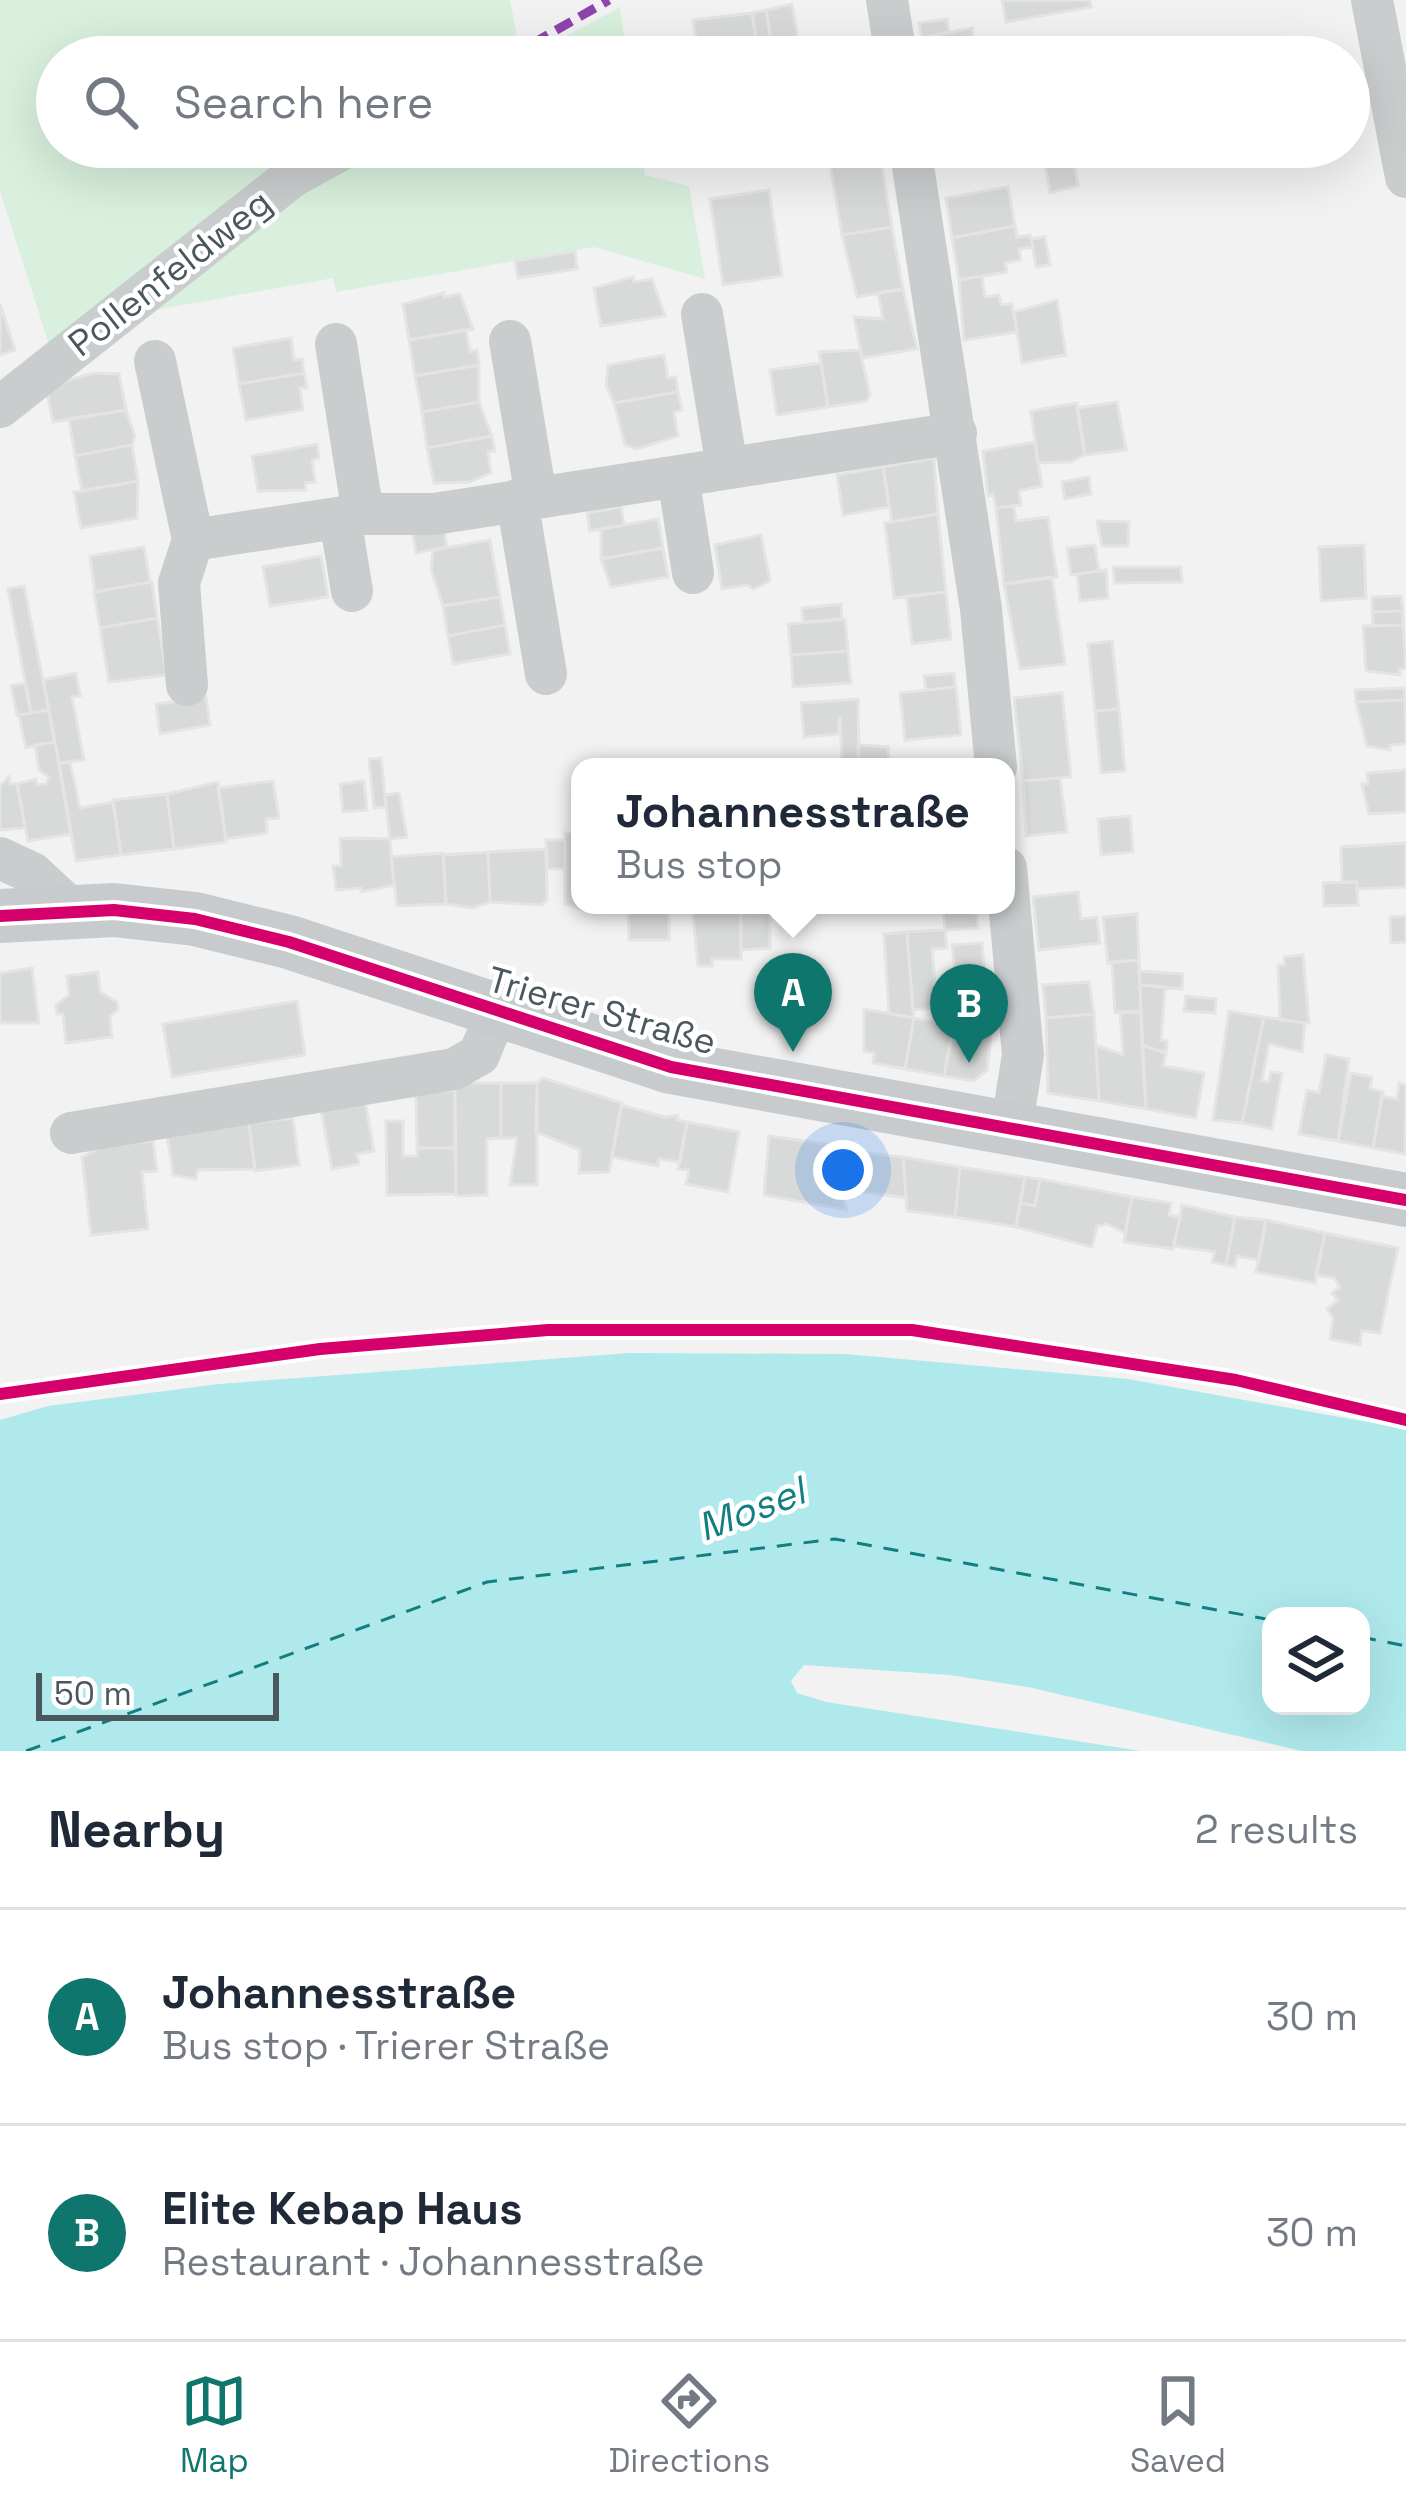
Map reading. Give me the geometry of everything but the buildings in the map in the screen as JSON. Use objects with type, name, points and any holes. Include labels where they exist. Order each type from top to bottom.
[{"type":"main road","name":"Trierer Straße","points":[[0,916],[151,913],[261,934],[671,1067],[1406,1200]]},
{"type":"street","points":[[887,0],[893,36]]},
{"type":"street","points":[[1372,0],[1406,177]]},
{"type":"street","name":"Pollenfeldweg","points":[[0,407],[308,168]]},
{"type":"street","points":[[913,168],[956,433],[995,758]]},
{"type":"street","points":[[702,314],[727,468]]},
{"type":"street","points":[[510,341],[546,674]]},
{"type":"street","points":[[336,344],[352,516],[352,591]]},
{"type":"street","points":[[155,362],[193,540],[179,583],[187,685]]},
{"type":"street","points":[[193,540],[352,516],[434,514],[956,433]]},
{"type":"street","points":[[678,476],[693,573]]},
{"type":"street","points":[[0,858],[32,873],[74,912]]},
{"type":"street","points":[[1010,914],[1022,1054],[1011,1130]]},
{"type":"street","name":"Trierer Straße","points":[[71,1132],[454,1069],[479,1055],[496,1014]]},
{"type":"green space","points":[[0,0],[510,0],[517,36],[36,36],[36,168],[644,168],[645,175],[689,186],[705,279],[594,247],[336,292],[333,278],[155,310],[52,354],[0,191]]},
{"type":"green space","points":[[620,7],[624,36],[566,36]]},
{"type":"water","name":"Mosel","points":[[629,1353],[845,1354],[1128,1379],[1406,1429],[1406,1751],[1302,1751],[1028,1687],[950,1675],[804,1665],[791,1681],[797,1693],[826,1702],[1141,1751],[0,1751],[0,1420],[48,1406],[219,1384]]},
{"type":"ferry route","points":[[26,1751],[487,1582],[835,1539],[1262,1618]]},
{"type":"ferry route","points":[[1370,1639],[1406,1646]]},
{"type":"marked path","points":[[546,36],[609,0]]},
{"type":"cycle path","points":[[0,916],[114,910],[195,919],[289,942],[671,1067],[1406,1200]]},
{"type":"cycle path","points":[[0,1394],[320,1349],[548,1330],[912,1330],[1236,1380],[1406,1420]]},
{"type":"place","name":"Johannesstraße","points":[[793,1052]]},
{"type":"place","name":"Elite Kebap Haus","points":[[969,1063]]}]
